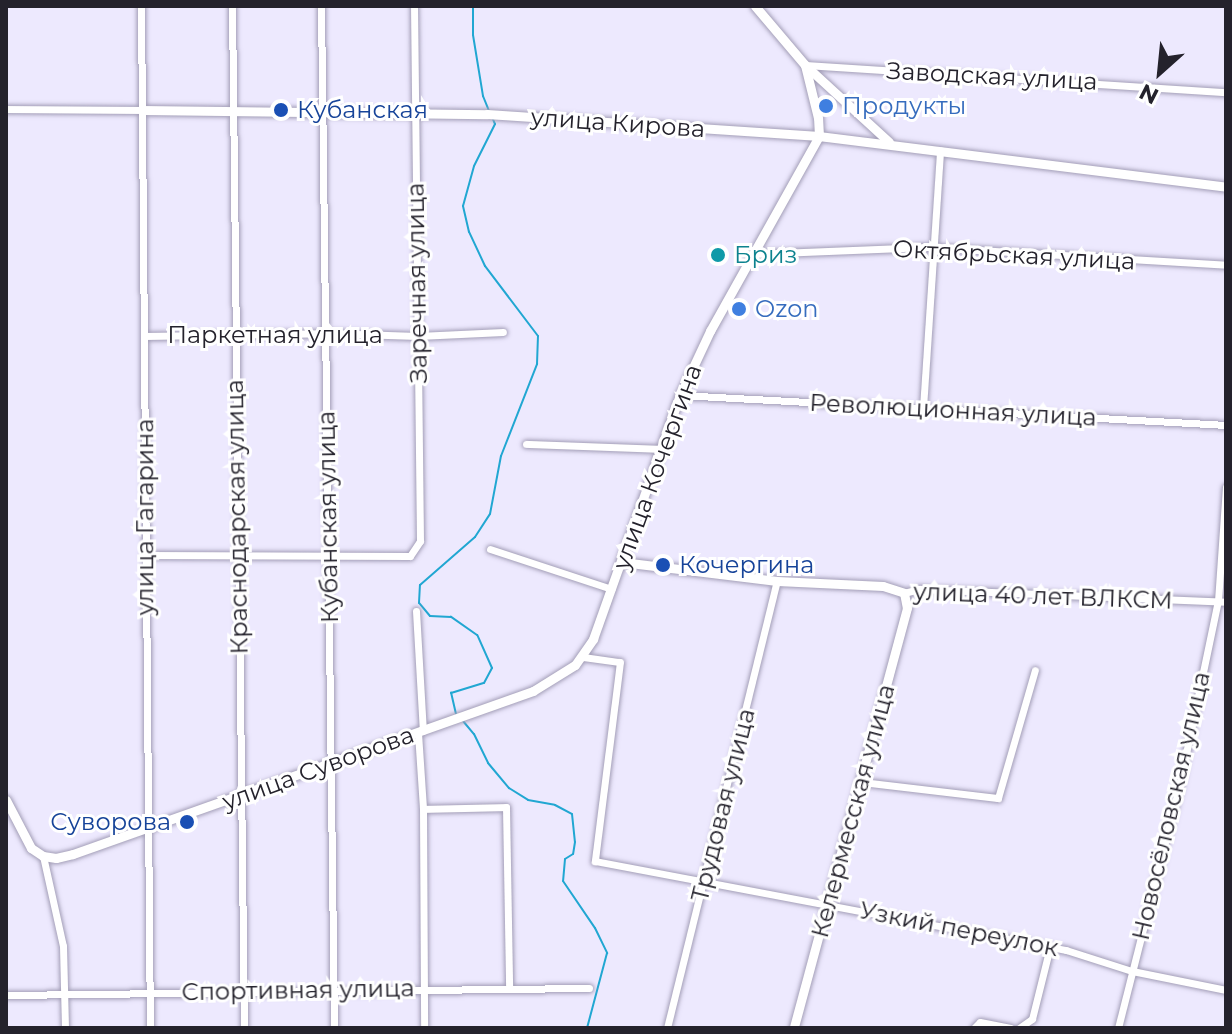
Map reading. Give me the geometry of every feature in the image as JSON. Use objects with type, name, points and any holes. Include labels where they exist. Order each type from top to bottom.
[{"type":"street","name":"улица Гагарина","points":[[141,6],[150,1028]]},
{"type":"street","name":"Краснодарская улица","points":[[232,6],[244,1028]]},
{"type":"street","name":"Кубанская улица","points":[[321,6],[334,1028]]},
{"type":"street","name":"Заречная улица","points":[[328,554],[410,556],[420,541],[414,6]]},
{"type":"street","points":[[755,6],[805,65],[892,144]]},
{"type":"street","points":[[805,65],[818,118],[819,136]]},
{"type":"street","name":"Заводская улица","points":[[805,65],[1226,92]]},
{"type":"street","name":"улица Кирова","points":[[6,109],[499,114],[819,136],[1226,187]]},
{"type":"street","name":"улица Кочергина","points":[[583,657],[622,562],[680,395],[710,331],[819,136]]},
{"type":"street","points":[[923,408],[940,151]]},
{"type":"street","name":"Октябрьская улица","points":[[754,254],[933,247],[1226,265]]},
{"type":"street","name":"Паркетная улица","points":[[144,336],[326,333],[418,336],[503,332]]},
{"type":"street","name":"Революционная улица","points":[[680,395],[1226,425]]},
{"type":"street","points":[[526,444],[660,449]]},
{"type":"street","name":"Новосёловская улица","points":[[1118,1028],[1222,601],[1226,487]]},
{"type":"street","points":[[490,549],[612,589]]},
{"type":"street","points":[[145,555],[328,554]]},
{"type":"street","name":"улица 40 лет ВЛКСМ","points":[[622,562],[777,581],[883,586],[904,593],[919,589],[1222,601]]},
{"type":"street","name":"Трудовая улица","points":[[667,1028],[777,581]]},
{"type":"street","name":"Келермесская улица","points":[[794,1028],[907,608],[904,593]]},
{"type":"street","points":[[416,611],[423,809],[424,1028]]},
{"type":"street","name":"улица Суворова","points":[[43,856],[56,858],[73,854],[448,723],[557,679],[583,657]]},
{"type":"street","name":"Узкий переулок","points":[[583,657],[620,662],[595,861],[1050,947],[1132,971],[1226,990]]},
{"type":"street","points":[[861,782],[998,798],[1035,670]]},
{"type":"street","points":[[6,800],[31,848],[43,856],[63,946],[65,1028]]},
{"type":"street","points":[[423,809],[506,807],[509,987]]},
{"type":"street","points":[[1019,1028],[1032,1019],[1050,947]]},
{"type":"street","name":"Спортивная улица","points":[[6,995],[589,988]]},
{"type":"street","points":[[974,1028],[980,1022],[1010,1028]]},
{"type":"waterway","points":[[473,6],[473,35],[483,96],[489,111]]},
{"type":"waterway","points":[[456,714],[451,693],[484,683],[492,668],[477,635],[451,617],[430,616],[419,603],[420,585],[475,537],[490,514],[501,456],[537,364],[538,336],[485,266],[469,232],[463,206],[474,166],[495,124],[492,117]]},
{"type":"waterway","points":[[463,721],[474,734],[488,763],[509,788],[528,800],[555,805],[572,814],[575,842],[573,854],[565,859],[563,881],[595,928],[607,953],[587,1028]]},
{"type":"place","name":"Продукты","points":[[826,106]]},
{"type":"place","name":"Кубанская","points":[[281,110]]},
{"type":"place","name":"Бриз","points":[[718,255]]},
{"type":"place","name":"Ozon","points":[[739,309]]},
{"type":"place","name":"Кочергина","points":[[663,565]]},
{"type":"place","name":"Суворова","points":[[187,822]]}]
